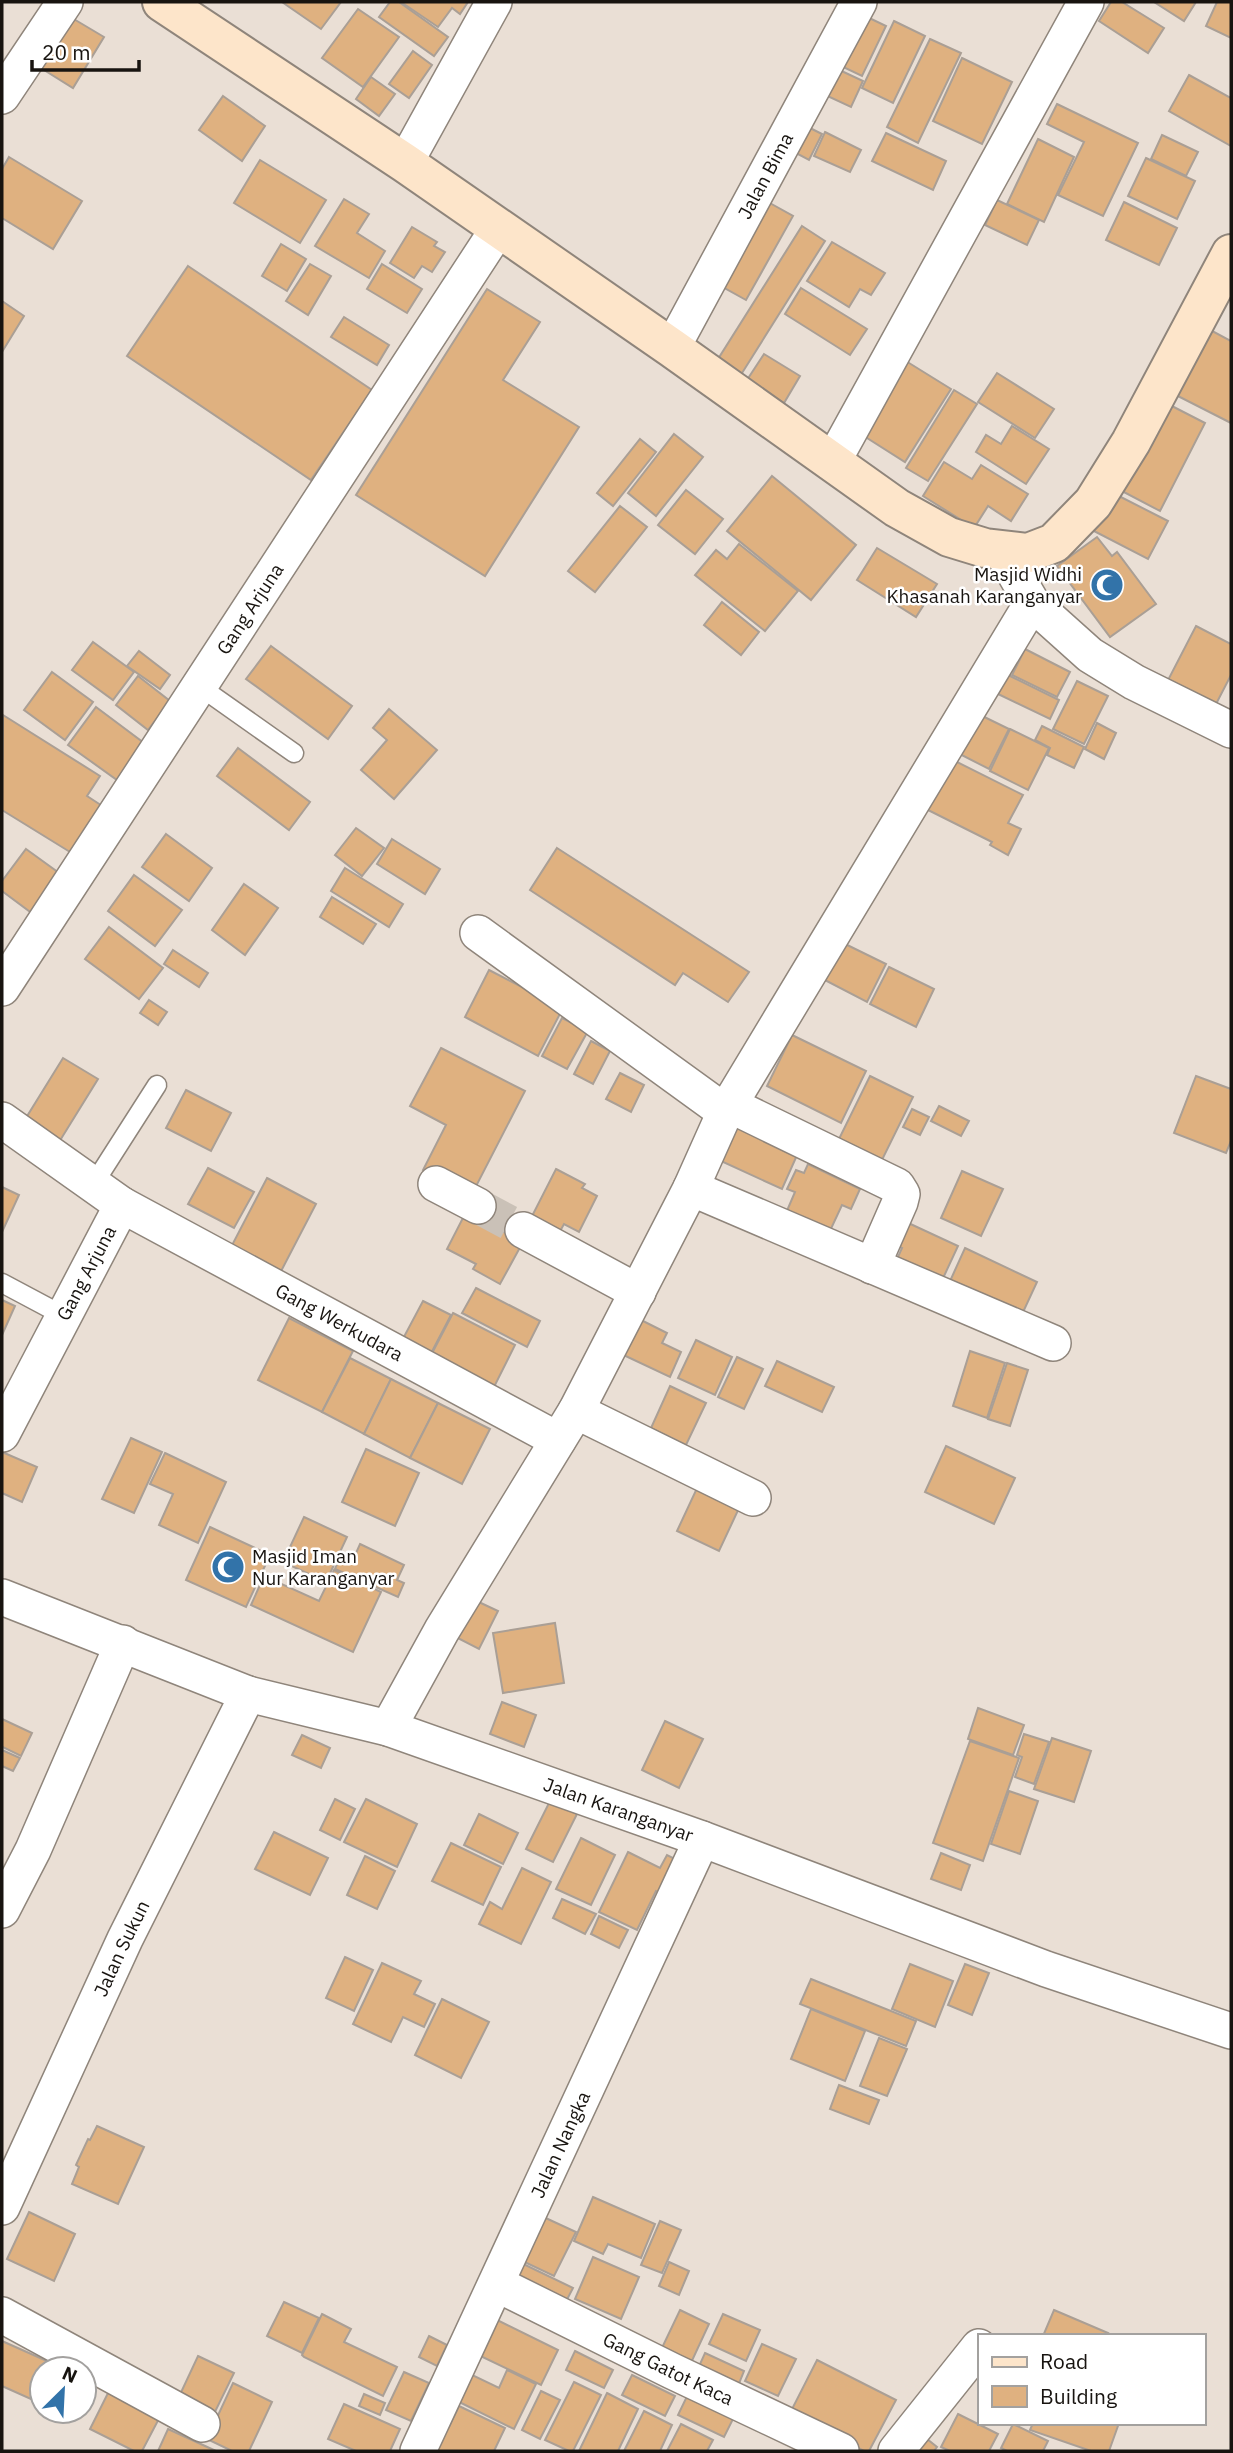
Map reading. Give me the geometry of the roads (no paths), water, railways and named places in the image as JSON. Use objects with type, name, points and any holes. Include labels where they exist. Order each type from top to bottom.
[{"type":"main road","points":[[162,2],[405,163],[897,508],[949,537],[1001,551],[1028,554],[1054,543],[1093,503],[1131,442],[1231,254]]},
{"type":"street","points":[[2,96],[65,2]]},
{"type":"street","points":[[405,163],[494,2]]},
{"type":"street","name":"Jalan Bima","points":[[672,348],[859,2]]},
{"type":"street","points":[[832,463],[1086,2]]},
{"type":"street","name":"Gang Arjuna","points":[[2,988],[498,229]]},
{"type":"street","points":[[1001,551],[1032,603],[1090,655],[1134,682],[1231,730]]},
{"type":"street","points":[[388,1728],[442,1630],[567,1425],[691,1188],[727,1108],[1032,603]]},
{"type":"street","points":[[478,933],[727,1108],[897,1186],[902,1194],[900,1202],[873,1266]]},
{"type":"street","name":"Gang Arjuna","points":[[2,1120],[122,1205],[2,1434]]},
{"type":"street","points":[[436,1184],[478,1206]]},
{"type":"street","points":[[691,1188],[1052,1343]]},
{"type":"street","name":"Gang Werkudara","points":[[122,1205],[567,1425],[753,1498]]},
{"type":"street","points":[[523,1230],[638,1292]]},
{"type":"street","name":"Jalan Karanganyar","points":[[2,1597],[248,1694],[388,1728],[702,1839],[1046,1969],[1231,2031]]},
{"type":"street","points":[[2,1910],[33,1850],[123,1643]]},
{"type":"street","name":"Jalan Sukun","points":[[2,2207],[125,1939],[248,1694]]},
{"type":"street","name":"Jalan Nangka","points":[[418,2451],[702,1839]]},
{"type":"street","name":"Gang Gatot Kaca","points":[[497,2284],[841,2451]]},
{"type":"street","points":[[2,2315],[202,2424]]},
{"type":"street","points":[[896,2451],[978,2348]]},
{"type":"lane","points":[[199,686],[294,754]]},
{"type":"lane","points":[[93,1185],[157,1085]]},
{"type":"lane","points":[[2,1283],[64,1316]]},
{"type":"tunnel","points":[[478,1206],[523,1230]]},
{"type":"place","name":"Masjid Widhi Khasanah Karanganyar","points":[[1107,585]]},
{"type":"place","name":"Masjid Iman Nur Karanganyar","points":[[228,1567]]}]
